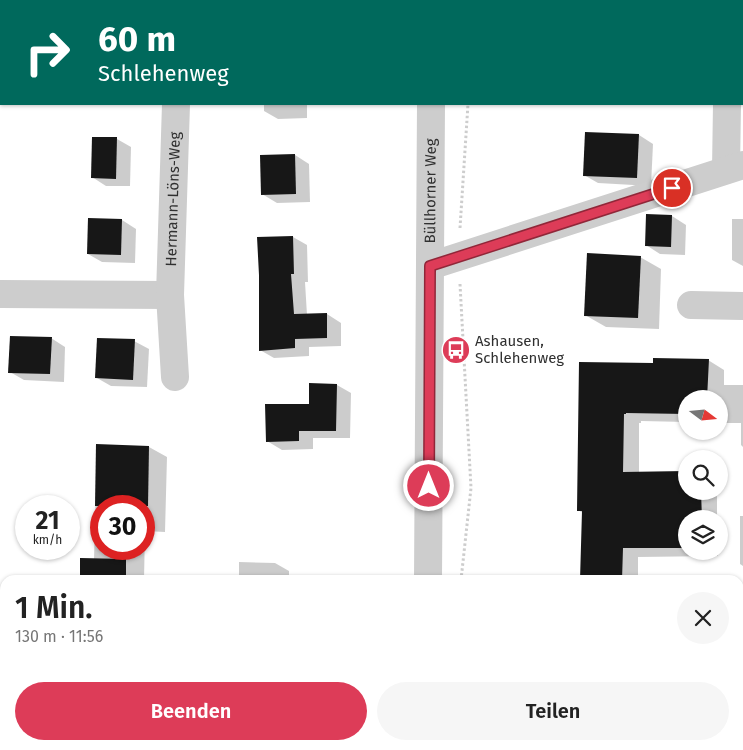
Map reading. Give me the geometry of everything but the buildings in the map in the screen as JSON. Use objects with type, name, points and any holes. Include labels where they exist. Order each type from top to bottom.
[{"type":"street","name":"Hermann-Löns-Weg","points":[[175,377],[170,295],[176,105]]},
{"type":"street","name":"Büllhorner Weg","points":[[428,575],[432,105]]},
{"type":"street","points":[[430,266],[734,168],[727,105]]},
{"type":"street","points":[[0,294],[170,295]]},
{"type":"street","points":[[692,304],[743,306]]},
{"type":"path","points":[[462,575],[472,488],[458,258],[468,105]]},
{"type":"place","name":"Ashausen, Schlehenweg","points":[[456,350]]},
{"type":"route","points":[[429,486],[430,266],[672,188]]}]
